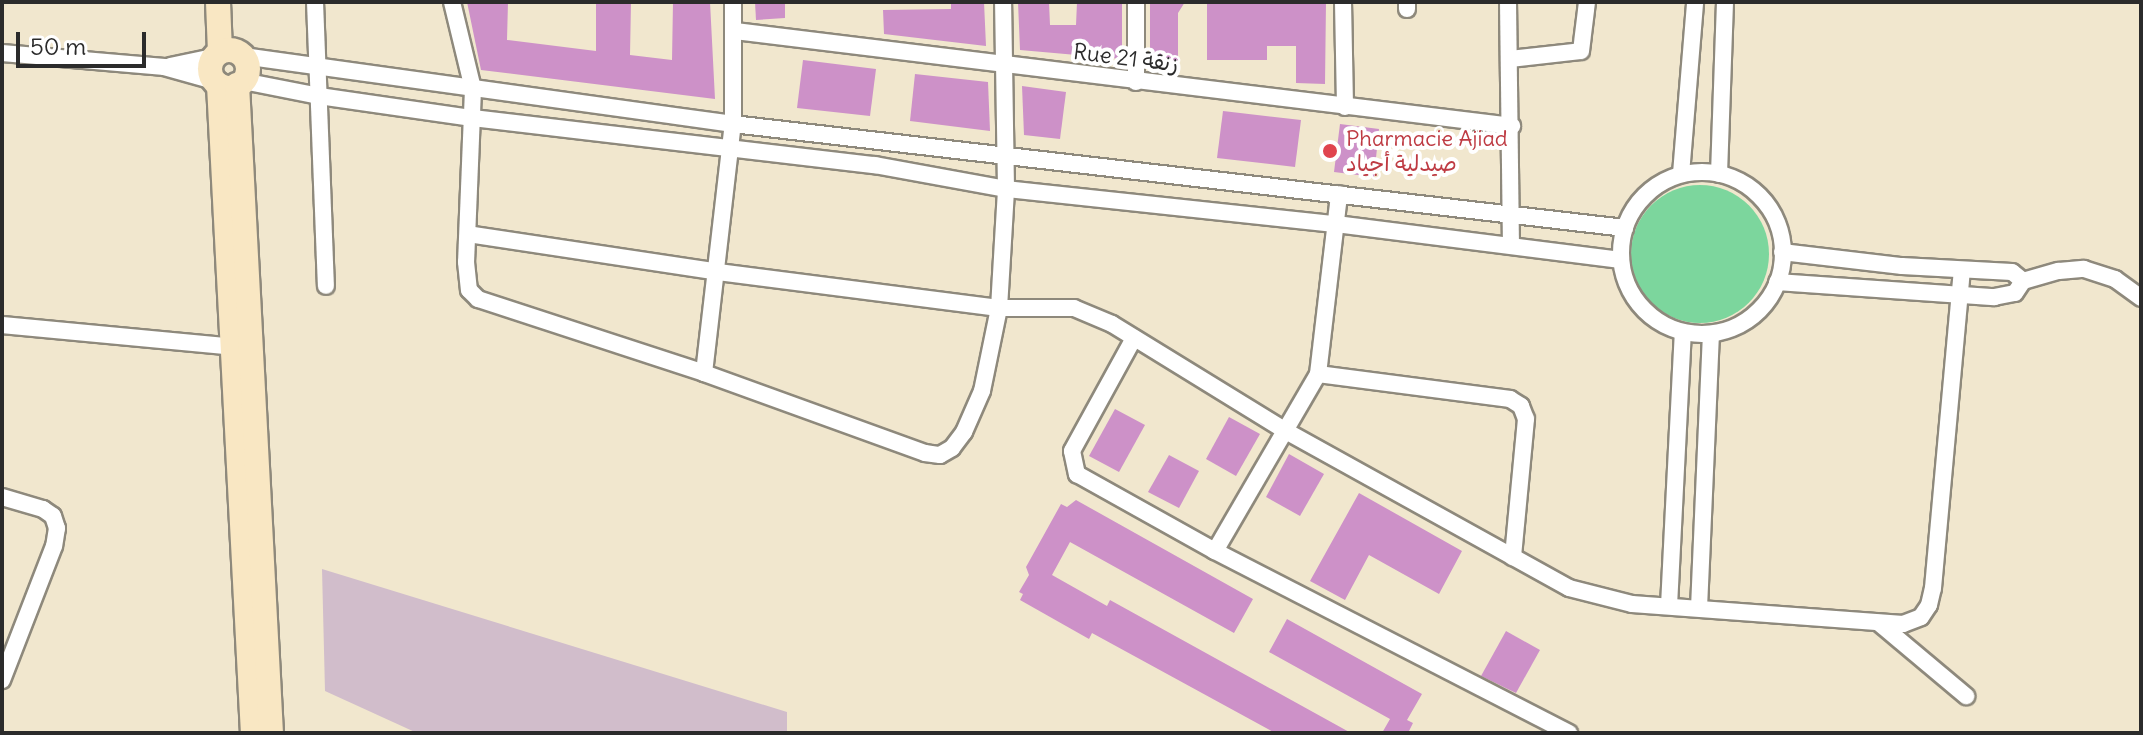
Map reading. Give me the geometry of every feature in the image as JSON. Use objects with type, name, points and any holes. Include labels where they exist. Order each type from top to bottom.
[{"type":"main road","points":[[218,2],[228,69],[271,733]]},
{"type":"main road","points":[[234,2],[228,69],[233,347],[253,733]]},
{"type":"street","points":[[315,2],[326,286]]},
{"type":"street","points":[[452,2],[473,89],[467,279],[469,290],[478,299],[704,373],[925,453],[940,455],[952,448],[964,432],[982,391],[999,308],[1006,189],[1003,2]]},
{"type":"street","points":[[704,373],[733,124],[733,2]]},
{"type":"street","points":[[1136,2],[1136,82]]},
{"type":"street","points":[[1343,2],[1345,107]]},
{"type":"street","points":[[1508,2],[1512,126],[1511,245]]},
{"type":"street","points":[[1510,59],[1581,51],[1587,2]]},
{"type":"street","points":[[1681,174],[1695,2]]},
{"type":"street","points":[[1719,174],[1725,2]]},
{"type":"street","name":"Rue 21 زنقة","points":[[735,31],[1512,126]]},
{"type":"street","points":[[2,53],[164,67],[318,68],[733,124],[1625,228]]},
{"type":"street","points":[[228,69],[319,96],[472,118],[875,165],[1006,189],[1336,224],[1621,260]]},
{"type":"street","points":[[1681,174],[1719,174],[1746,185],[1761,198],[1777,223],[1782,252],[1777,282],[1768,299],[1748,320],[1711,334],[1683,332],[1662,324],[1644,311],[1626,282],[1621,260],[1625,228],[1632,211],[1650,191],[1681,174]]},
{"type":"street","points":[[1215,551],[1318,374],[1339,194]]},
{"type":"street","points":[[468,234],[718,272],[999,308],[1074,308],[1134,338],[1284,430],[1569,588],[1601,599],[1903,624],[1921,617],[1929,605],[1962,270]]},
{"type":"street","points":[[1782,252],[2012,272],[2023,281]]},
{"type":"street","points":[[1777,282],[2007,296],[2015,293],[2023,281],[2059,271],[2084,269],[2115,279],[2141,298]]},
{"type":"street","points":[[2,325],[233,347]]},
{"type":"street","points":[[1669,606],[1683,332]]},
{"type":"street","points":[[1699,608],[1711,334]]},
{"type":"street","points":[[1134,338],[1080,431],[1072,451],[1077,474],[1089,484],[1215,551],[1569,733]]},
{"type":"street","points":[[1318,374],[1510,399],[1521,406],[1526,419],[1513,557]]},
{"type":"street","points":[[2,497],[43,509],[53,516],[57,528],[54,546],[2,680]]},
{"type":"street","points":[[1879,623],[1966,696]]},
{"type":"shaded area","points":[[322,569],[787,712],[787,733],[417,733],[325,691]]},
{"type":"green space","points":[[1700,185],[1726,190],[1749,205],[1764,228],[1769,254],[1764,280],[1749,303],[1726,318],[1700,323],[1674,318],[1651,303],[1636,280],[1631,254],[1636,228],[1651,205],[1674,190]]},
{"type":"building","points":[[467,2],[508,2],[507,40],[596,51],[596,2],[631,2],[630,55],[672,60],[673,2],[710,2],[715,99],[481,70]]},
{"type":"building","points":[[755,2],[785,2],[785,18],[756,20]]},
{"type":"building","points":[[951,2],[984,2],[986,46],[884,34],[883,10],[951,9]]},
{"type":"building","points":[[1018,2],[1049,2],[1050,25],[1076,25],[1077,2],[1122,2],[1122,59],[1020,50]]},
{"type":"building","points":[[1150,2],[1185,2],[1178,13],[1178,65],[1150,65]]},
{"type":"building","points":[[1207,2],[1326,2],[1325,84],[1296,83],[1296,46],[1267,46],[1267,60],[1207,60]]},
{"type":"building","points":[[803,60],[876,69],[870,116],[797,108]]},
{"type":"building","points":[[915,74],[988,82],[990,131],[910,121]]},
{"type":"building","points":[[1022,86],[1066,92],[1060,139],[1024,135]]},
{"type":"building","points":[[1223,111],[1301,120],[1295,167],[1217,158]]},
{"type":"building","points":[[1340,124],[1379,129],[1374,177],[1334,172]]},
{"type":"building","points":[[1115,409],[1145,425],[1119,472],[1089,456]]},
{"type":"building","points":[[1229,417],[1260,434],[1236,476],[1206,459]]},
{"type":"building","points":[[1289,454],[1324,474],[1300,516],[1266,497]]},
{"type":"building","points":[[1169,455],[1199,471],[1179,508],[1148,492]]},
{"type":"building","points":[[1359,493],[1462,551],[1439,594],[1369,555],[1345,600],[1310,581]]},
{"type":"building","points":[[1076,500],[1253,599],[1234,633],[1070,542],[1052,575],[1107,606],[1110,600],[1351,733],[1275,733],[1092,633],[1089,639],[1020,600],[1023,594],[1019,592],[1029,575],[1026,567],[1061,504],[1067,507]]},
{"type":"building","points":[[1287,619],[1422,694],[1407,720],[1413,723],[1408,733],[1382,733],[1390,719],[1269,652]]},
{"type":"building","points":[[1506,631],[1540,650],[1516,693],[1481,676]]},
{"type":"place","name":"Pharmacie Ajiad صيدلية أجياد","points":[[1330,151]]}]
